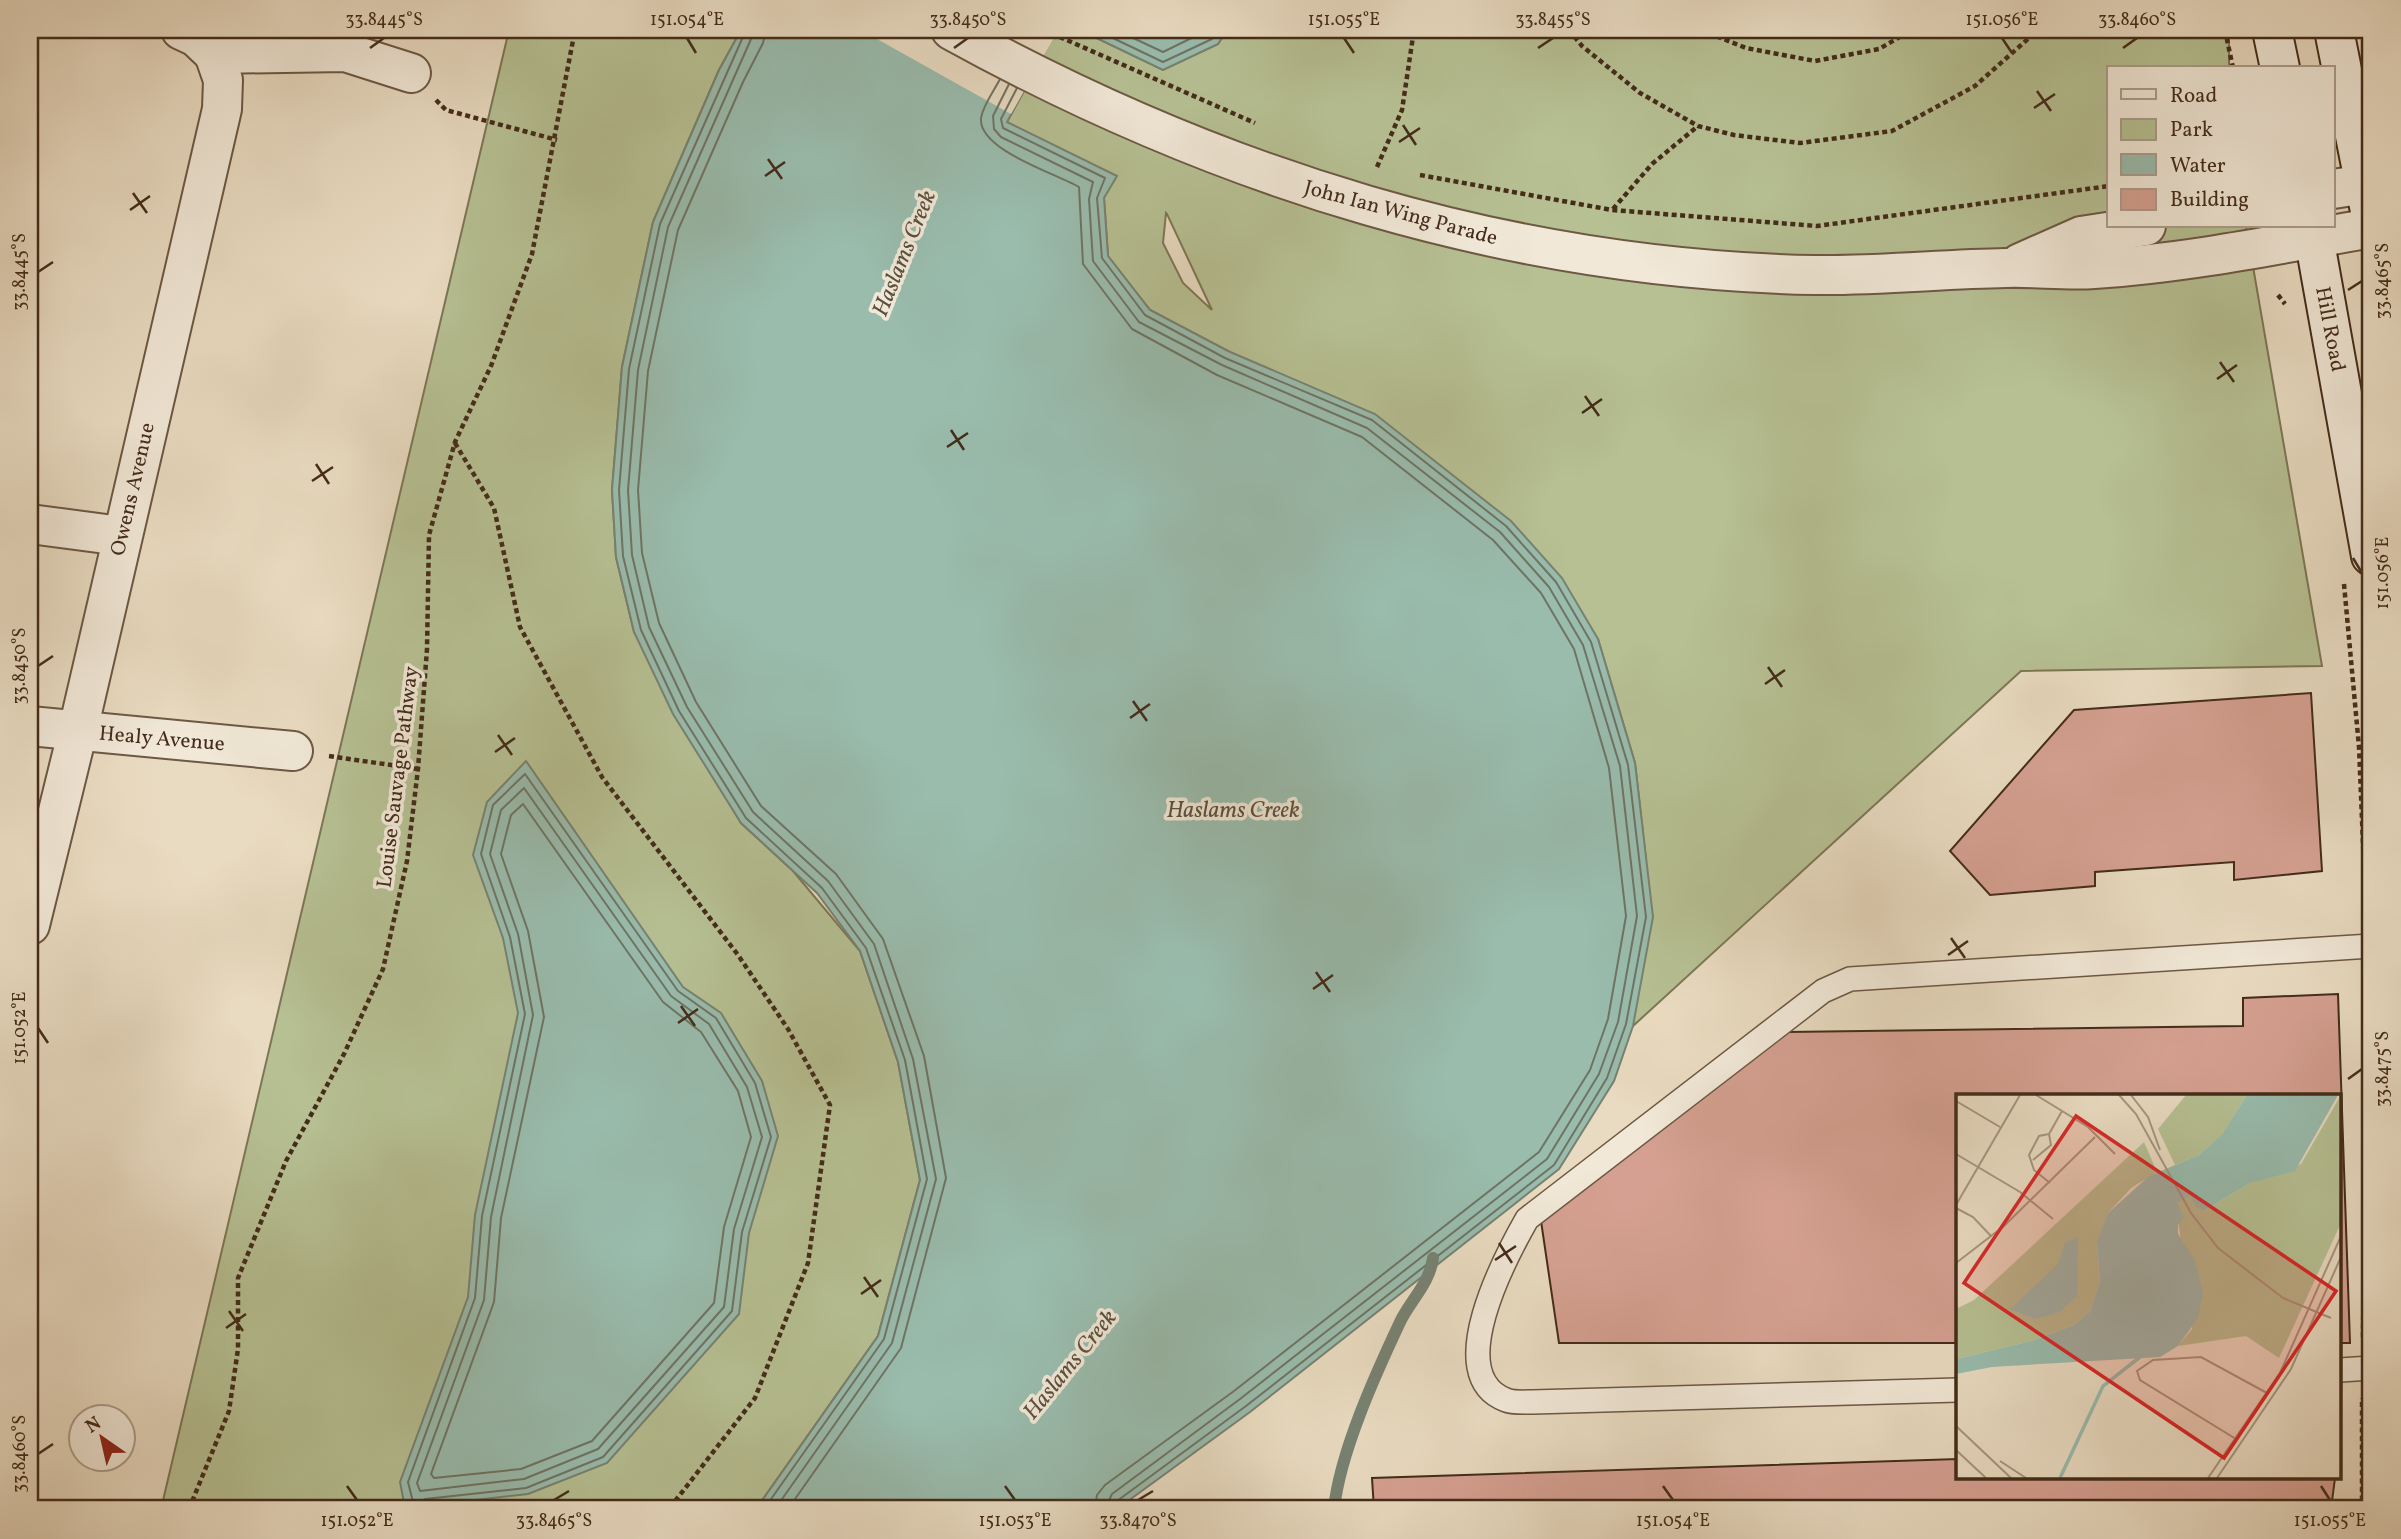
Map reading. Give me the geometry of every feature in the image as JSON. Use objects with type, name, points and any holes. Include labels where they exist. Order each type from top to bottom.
[{"type":"street","points":[[181,30],[196,37],[214,54],[345,52],[411,73]]},
{"type":"street","name":"John Ian Wing Parade","points":[[951,30],[1042,80],[1233,163],[1337,198],[1464,232],[1666,264],[1814,275],[2008,268],[2093,270],[2313,232],[2371,228]]},
{"type":"street","points":[[2272,30],[2280,66]]},
{"type":"street","points":[[2334,30],[2360,194]]},
{"type":"street","name":"Owens Avenue","points":[[30,925],[222,109],[223,80],[214,54]]},
{"type":"street","name":"John Ian Wing Parade","points":[[2008,268],[2081,236],[2133,228]]},
{"type":"street","name":"Hill Road","points":[[2313,232],[2357,564]]},
{"type":"street","points":[[30,524],[121,536]]},
{"type":"street","name":"Healy Avenue","points":[[30,726],[293,751]]},
{"type":"lane","points":[[1956,1390],[1506,1400],[1491,1389],[1482,1375],[1475,1355],[1479,1331],[1507,1254],[1527,1219],[1823,991],[1850,979],[2369,946]]},
{"type":"path","name":"Louise Sauvage Pathway","points":[[189,1509],[229,1411],[238,1349],[238,1278],[286,1161],[344,1054],[383,970],[407,861],[418,769],[427,649],[429,535],[455,442],[491,366],[533,254],[557,140],[575,30]]},
{"type":"path","points":[[1044,30],[1266,127]]},
{"type":"path","points":[[1377,167],[1402,110],[1414,30]]},
{"type":"path","points":[[1569,30],[1582,46],[1640,93],[1698,126],[1734,135],[1800,143],[1892,131],[1975,86],[2038,30]]},
{"type":"path","points":[[1701,30],[1746,48],[1815,61],[1879,49],[1912,30]]},
{"type":"path","points":[[2225,30],[2233,66]]},
{"type":"path","points":[[411,73],[446,110],[557,140]]},
{"type":"path","points":[[1612,210],[1652,164],[1698,126]]},
{"type":"path","points":[[1365,163],[1390,169]]},
{"type":"path","points":[[1416,174],[1612,210],[1816,226],[2107,186]]},
{"type":"path","points":[[2278,295],[2291,313]]},
{"type":"path","points":[[455,442],[494,508],[520,627],[602,778],[738,955],[788,1029],[830,1105],[808,1263],[755,1398],[669,1509]]},
{"type":"path","points":[[2357,564],[2359,747],[2369,946],[2358,1369],[2361,1509]]},
{"type":"path","points":[[293,751],[418,769]]},
{"type":"green space","points":[[509,30],[741,30],[719,70],[653,222],[622,367],[612,490],[616,557],[634,632],[741,823],[793,871],[860,951],[898,1062],[920,1180],[878,1336],[756,1509],[161,1509]]},
{"type":"green space","points":[[1057,30],[1080,30],[1163,70],[1218,44],[1227,30],[2229,30],[2229,66],[2107,66],[2107,228],[2246,228],[2322,666],[2021,671],[1633,1026],[1646,860],[1635,763],[1598,639],[1228,351],[1150,310],[1108,256],[1104,198],[1007,122]],"holes":[[[1166,213],[1212,310],[1183,283],[1163,243]]]},
{"type":"water","name":"Haslams Creek","points":[[741,30],[1057,30],[1007,122],[1117,176],[1104,198],[1108,256],[1150,310],[1228,351],[1375,414],[1511,521],[1562,578],[1598,639],[1635,763],[1653,917],[1633,1026],[1614,1081],[1559,1169],[1250,1412],[1117,1509],[756,1509],[878,1336],[920,1180],[898,1062],[860,951],[817,893],[741,823],[673,714],[634,632],[616,557],[612,490],[622,367],[653,222],[719,70]]},
{"type":"water","points":[[1080,30],[1227,30],[1218,44],[1163,70]]},
{"type":"water","points":[[526,761],[683,987],[721,1013],[762,1081],[778,1136],[749,1233],[739,1314],[607,1463],[528,1494],[405,1508],[400,1482],[468,1297],[475,1215],[518,1013],[503,938],[473,855],[487,802]]},
{"type":"pier","points":[[861,30],[1056,30],[1058,31],[1011,114]]},
{"type":"building","points":[[2311,693],[2322,871],[2234,880],[2234,862],[2095,872],[2095,886],[1990,895],[1950,851],[2074,710]]},
{"type":"building","points":[[2338,994],[2341,1094],[1956,1094],[1956,1343],[1559,1343],[1541,1221],[1787,1032],[2243,1026],[2243,998]]},
{"type":"building","points":[[2342,1110],[2350,1343],[2342,1343]]},
{"type":"building","points":[[1956,1459],[1956,1480],[2335,1480],[2331,1509],[1374,1509],[1372,1478]]},
{"type":"waterway","points":[[1334,1509],[1343,1463],[1360,1413],[1401,1320],[1428,1275],[1433,1258]]}]
